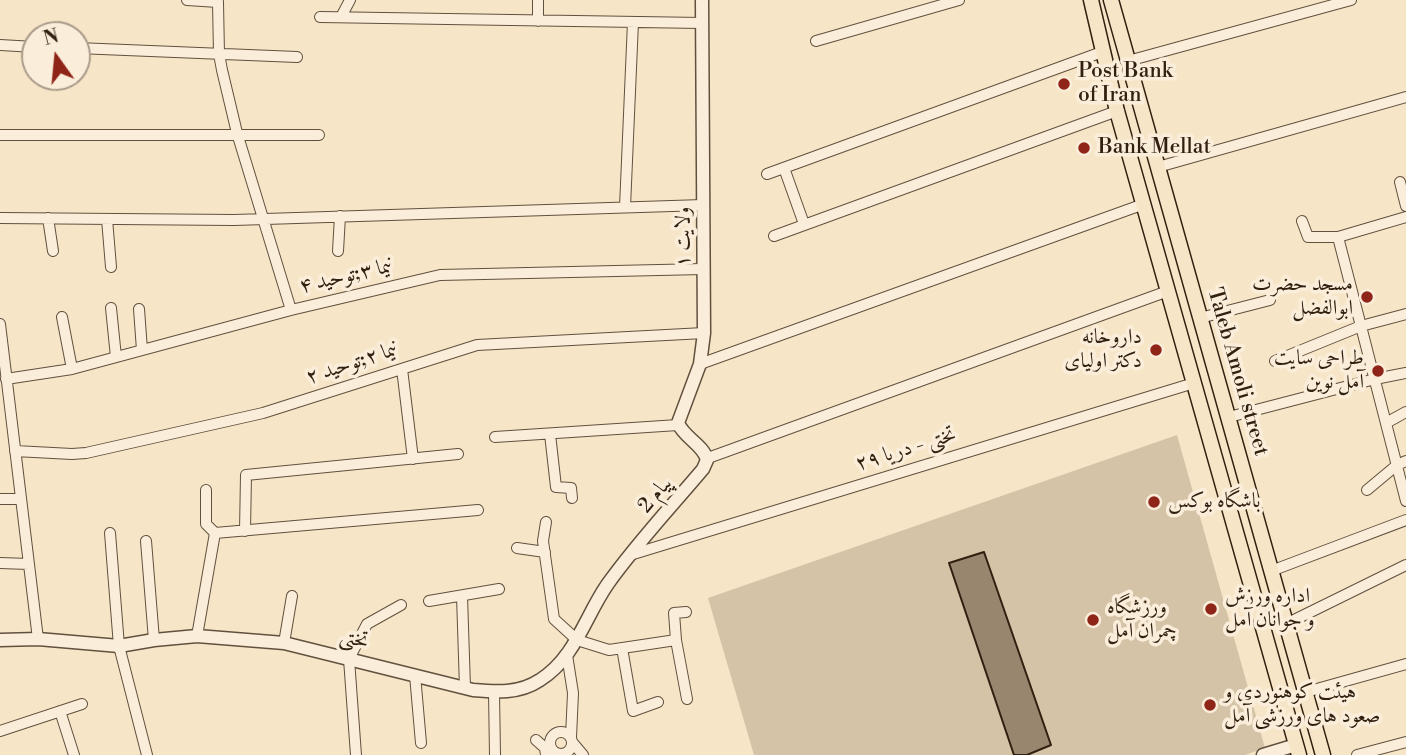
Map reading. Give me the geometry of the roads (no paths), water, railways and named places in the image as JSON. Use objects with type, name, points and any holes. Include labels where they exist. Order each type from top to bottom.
[{"type":"main road","points":[[1084,0],[1095,20]]},
{"type":"main road","name":"Taleb Amoli street","points":[[1091,0],[1117,111],[1297,750]]},
{"type":"main road","name":"Taleb Amoli street","points":[[1113,4],[1323,755]]},
{"type":"main road","points":[[1216,463],[1222,471],[1232,476],[1237,475],[1241,463]]},
{"type":"main road","points":[[1234,526],[1237,514],[1245,509],[1257,516]]},
{"type":"street","points":[[187,0],[218,2],[219,54],[237,133],[291,310]]},
{"type":"street","points":[[341,17],[350,0]]},
{"type":"street","points":[[538,0],[538,21]]},
{"type":"street","name":"ولایت ۱","points":[[678,425],[700,364],[704,333],[702,0]]},
{"type":"street","points":[[816,41],[959,0]]},
{"type":"street","points":[[1128,61],[1351,0]]},
{"type":"street","points":[[320,17],[702,23]]},
{"type":"street","points":[[625,207],[633,22]]},
{"type":"street","points":[[0,45],[21,46]]},
{"type":"street","points":[[91,49],[297,57]]},
{"type":"street","points":[[767,174],[1102,52]]},
{"type":"street","points":[[1158,167],[1406,97]]},
{"type":"street","points":[[774,236],[1117,111]]},
{"type":"street","points":[[0,135],[319,135]]},
{"type":"street","points":[[784,168],[804,224]]},
{"type":"street","points":[[1401,182],[1406,206]]},
{"type":"street","points":[[700,364],[1144,204]]},
{"type":"street","points":[[0,218],[264,219],[703,205]]},
{"type":"street","points":[[338,251],[340,216]]},
{"type":"street","points":[[1302,221],[1308,237],[1338,237],[1406,217]]},
{"type":"street","points":[[48,218],[53,251]]},
{"type":"street","points":[[107,219],[111,268]]},
{"type":"street","points":[[1338,237],[1386,423],[1401,463],[1406,501]]},
{"type":"street","name":"نیما ۳;توحید ۴","points":[[6,379],[72,369],[291,310],[440,275],[703,269]]},
{"type":"street","points":[[495,437],[678,425],[708,458],[1168,291]]},
{"type":"street","points":[[1200,318],[1270,300]]},
{"type":"street","points":[[111,308],[116,357]]},
{"type":"street","points":[[139,309],[142,350]]},
{"type":"street","points":[[1275,361],[1361,326],[1406,314]]},
{"type":"street","points":[[62,317],[72,369]]},
{"type":"street","points":[[0,324],[6,379],[5,411],[15,451],[38,639]]},
{"type":"street","name":"نیما ۲;توحید ۲","points":[[15,451],[86,453],[263,413],[477,345],[704,333]]},
{"type":"street","points":[[402,369],[413,459]]},
{"type":"street","points":[[1229,417],[1406,373]]},
{"type":"street","name":"تختی - دریا ۲۹","points":[[630,555],[1194,383]]},
{"type":"street","points":[[1386,423],[1406,412]]},
{"type":"street","points":[[550,434],[556,487],[571,488],[572,498]]},
{"type":"street","points":[[245,531],[246,475],[458,454]]},
{"type":"street","name":"پیام 2","points":[[630,555],[703,469],[708,458]]},
{"type":"street","points":[[1367,490],[1401,463]]},
{"type":"street","points":[[206,490],[206,524],[215,533],[478,510]]},
{"type":"street","points":[[0,499],[21,499]]},
{"type":"street","points":[[1272,571],[1406,520]]},
{"type":"street","points":[[546,522],[543,541],[554,620],[577,640],[608,650],[676,640]]},
{"type":"street","points":[[110,533],[119,646],[147,755]]},
{"type":"street","points":[[197,636],[215,533]]},
{"type":"street","points":[[146,541],[154,640]]},
{"type":"street","points":[[517,548],[545,552]]},
{"type":"street","name":"تختی","points":[[0,640],[38,639],[119,646],[197,636],[284,643],[465,688],[504,693],[539,681],[567,655],[600,596],[630,555]]},
{"type":"street","points":[[0,563],[29,564]]},
{"type":"street","points":[[1286,624],[1406,565]]},
{"type":"street","points":[[429,601],[499,589]]},
{"type":"street","points":[[284,643],[292,596]]},
{"type":"street","points":[[462,596],[465,688]]},
{"type":"street","points":[[356,755],[349,659],[367,624],[401,605]]},
{"type":"street","points":[[686,612],[674,613],[687,699]]},
{"type":"street","points":[[622,648],[633,711],[658,702]]},
{"type":"street","points":[[536,740],[555,753],[565,754],[571,748],[573,692],[567,655]]},
{"type":"street","points":[[1306,692],[1406,664]]},
{"type":"street","points":[[415,675],[421,743]]},
{"type":"street","points":[[494,692],[495,755]]},
{"type":"street","points":[[0,731],[82,704]]},
{"type":"street","points":[[60,711],[74,755]]},
{"type":"street","points":[[547,750],[550,737],[557,732],[566,732],[583,755]]},
{"type":"street","points":[[1357,755],[1406,742]]},
{"type":"street","points":[[1263,755],[1297,750]]},
{"type":"place","name":"Post Bank of Iran","points":[[1064,84]]},
{"type":"place","name":"Bank Mellat","points":[[1084,148]]},
{"type":"place","name":"مسجد حضرت ابوالفضل","points":[[1367,297]]},
{"type":"place","name":"داروخانه دکتر اولیای","points":[[1156,350]]},
{"type":"place","name":"طراحی سایت آمل نوین","points":[[1378,371]]},
{"type":"place","name":"باشگاه‌ بوکس","points":[[1154,502]]},
{"type":"place","name":"اداره ورزش و جوانان آمل","points":[[1211,609]]},
{"type":"place","name":"ورزشگاه چمران آمل","points":[[1093,620]]},
{"type":"place","name":"هیئت کوهنوردی و صعود های ورزشی آمل","points":[[1210,705]]}]
